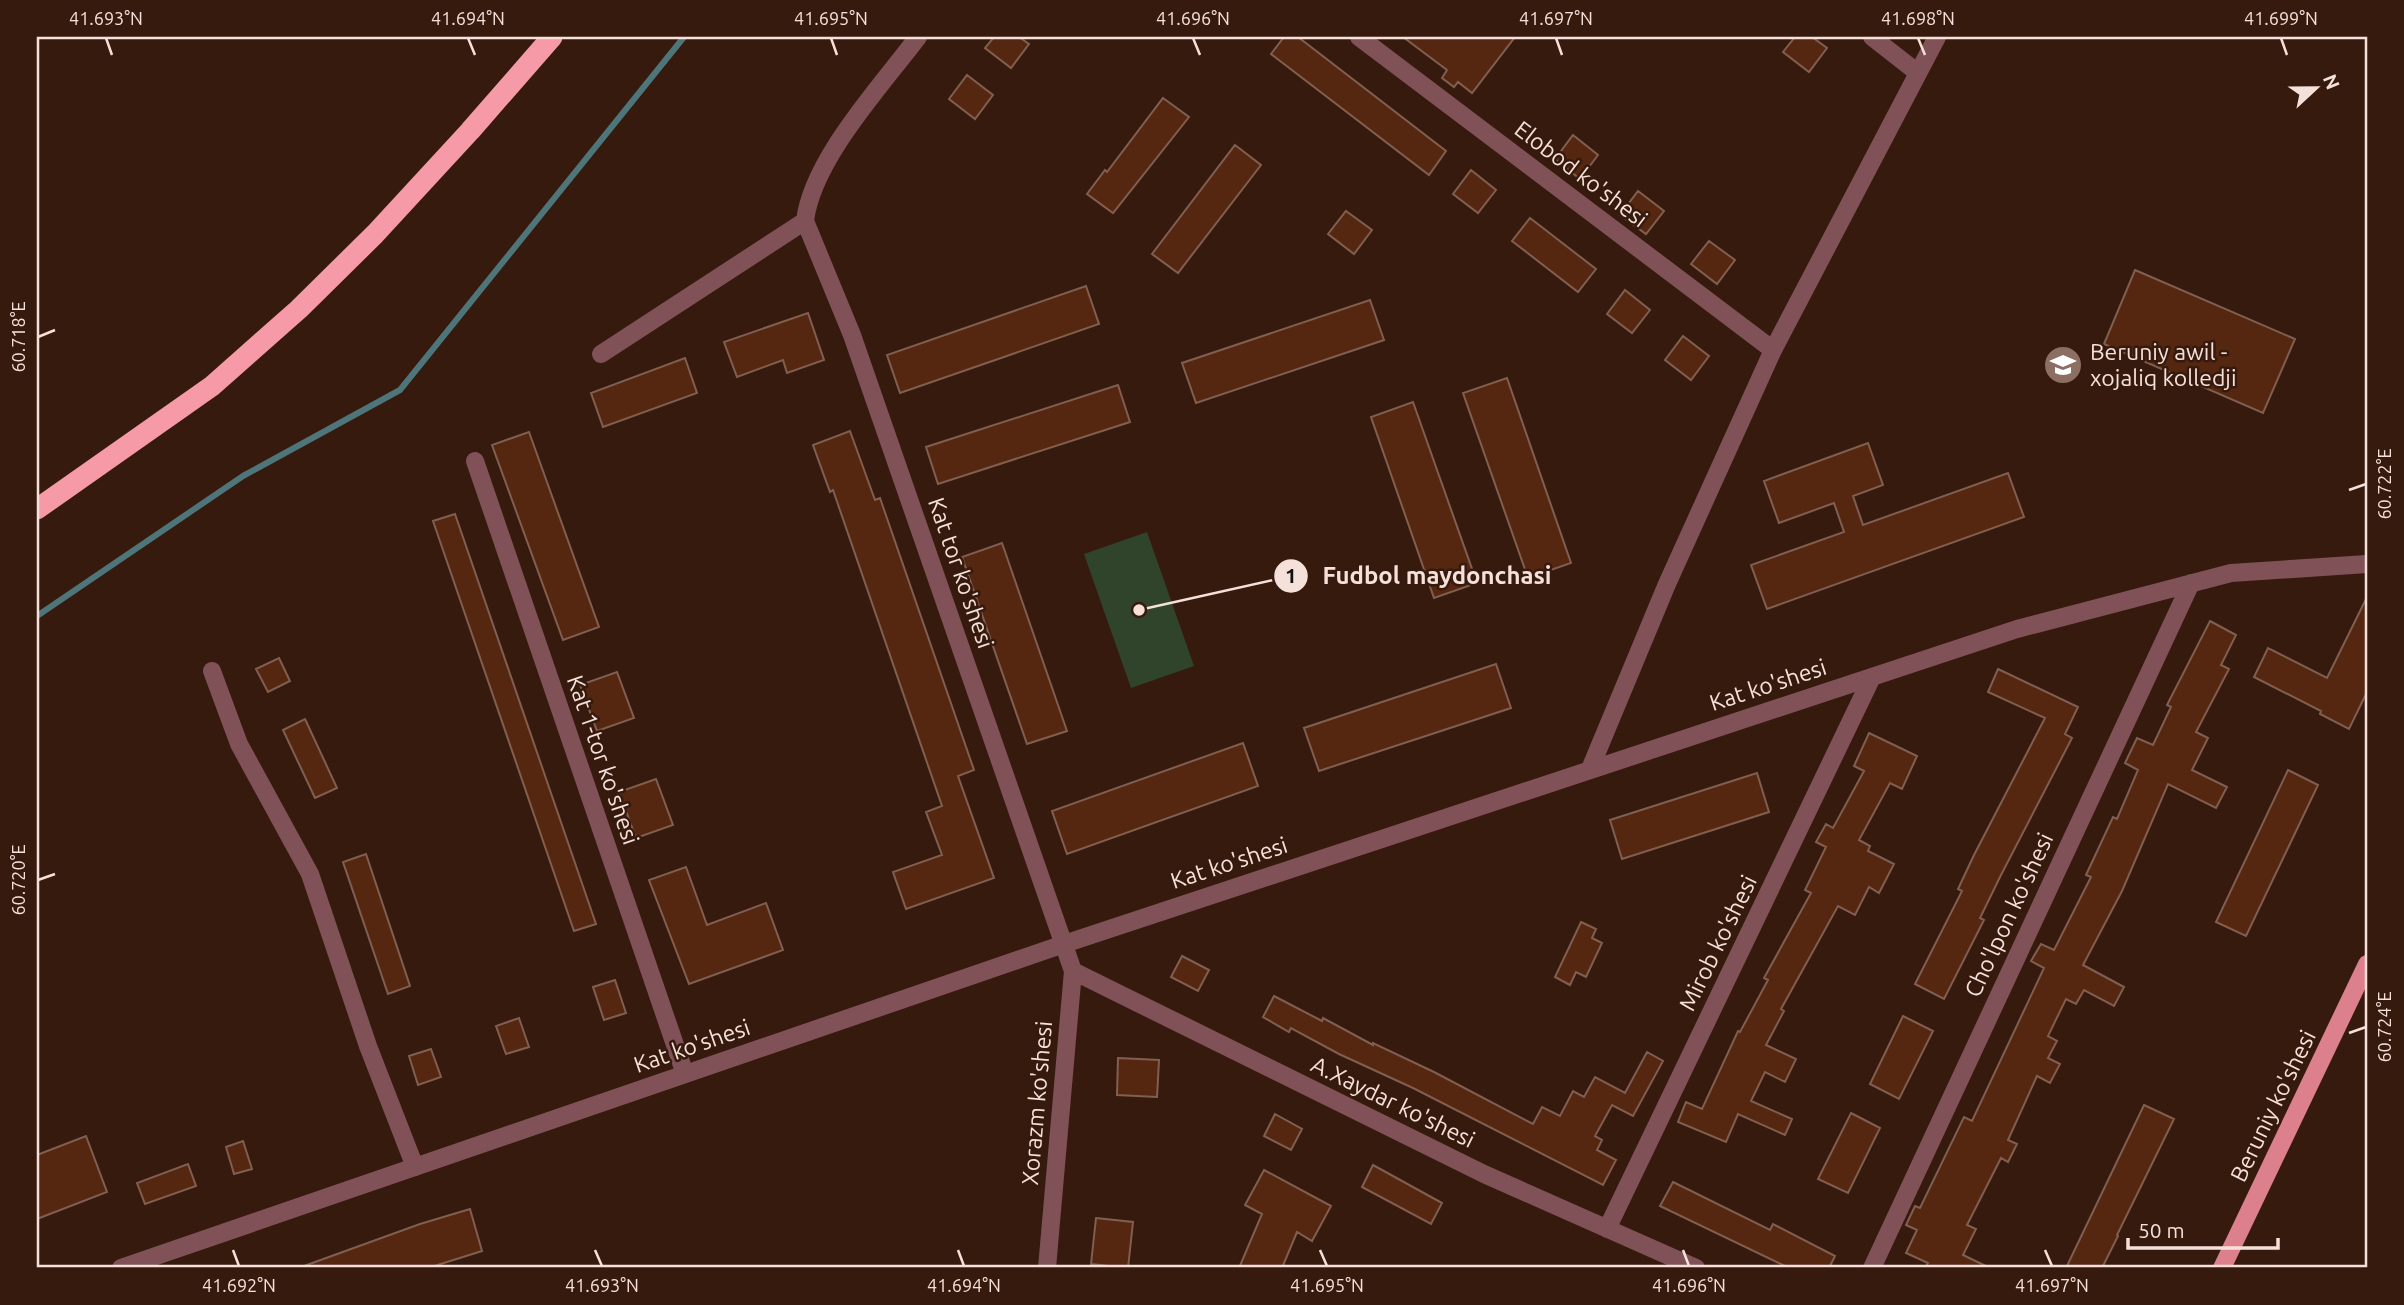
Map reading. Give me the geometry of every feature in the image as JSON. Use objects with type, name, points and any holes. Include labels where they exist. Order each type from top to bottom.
[{"type":"highway","points":[[37,509],[212,386],[299,309],[461,142],[552,37]]},
{"type":"main road","name":"Beruniy ko'shesi","points":[[2222,1268],[2367,964]]},
{"type":"street","points":[[601,354],[805,220],[807,207],[827,158],[918,37]]},
{"type":"street","name":"Elobod ko'shesi","points":[[1359,37],[1773,350]]},
{"type":"street","points":[[1871,37],[1918,73]]},
{"type":"street","points":[[1591,769],[1667,584],[1773,350],[1937,37]]},
{"type":"street","name":"Kat tor ko'shesi","points":[[805,220],[852,335],[1064,944]]},
{"type":"street","name":"Kat 1-tor ko'shesi","points":[[475,461],[685,1074]]},
{"type":"street","name":"Kat ko'shesi","points":[[121,1268],[1064,944],[2017,629],[2231,573],[2367,564]]},
{"type":"street","name":"Cho'lpon ko'shesi","points":[[1872,1268],[2191,583]]},
{"type":"street","points":[[212,671],[239,744],[310,874],[368,1046],[415,1167]]},
{"type":"street","name":"Mirob ko'shesi","points":[[1607,1229],[1872,677]]},
{"type":"street","name":"Xorazm ko'shesi","points":[[1047,1268],[1073,971],[1064,944]]},
{"type":"street","name":"A.Xaydar ko'shesi","points":[[1073,971],[1484,1174],[1696,1268]]},
{"type":"green space","points":[[1147,532],[1194,666],[1131,688],[1084,554]]},
{"type":"building","points":[[994,37],[1019,37],[1029,44],[1011,68],[985,48]]},
{"type":"building","points":[[1284,37],[1298,37],[1446,151],[1429,175],[1271,54]]},
{"type":"building","points":[[1403,37],[1515,37],[1472,93],[1458,82],[1454,87],[1442,78],[1447,70]]},
{"type":"building","points":[[1795,37],[1812,37],[1827,48],[1809,72],[1783,52]]},
{"type":"building","points":[[967,75],[993,95],[975,119],[949,99]]},
{"type":"building","points":[[1163,98],[1189,117],[1113,213],[1087,194]]},
{"type":"building","points":[[1573,135],[1598,155],[1580,179],[1555,159]]},
{"type":"building","points":[[1235,145],[1261,165],[1178,273],[1152,254]]},
{"type":"building","points":[[1471,170],[1496,190],[1478,213],[1453,194]]},
{"type":"building","points":[[1638,191],[1664,211],[1646,234],[1620,215]]},
{"type":"building","points":[[1346,211],[1372,230],[1354,254],[1328,234]]},
{"type":"building","points":[[1530,218],[1596,269],[1578,292],[1512,241]]},
{"type":"building","points":[[1709,241],[1735,260],[1717,284],[1691,264]]},
{"type":"building","points":[[2135,270],[2295,339],[2263,413],[2104,344]]},
{"type":"building","points":[[1086,286],[1099,324],[900,393],[887,355]]},
{"type":"building","points":[[1625,290],[1650,310],[1632,333],[1607,314]]},
{"type":"building","points":[[1370,300],[1384,340],[1196,403],[1182,363]]},
{"type":"building","points":[[808,313],[824,360],[787,373],[783,360],[737,377],[724,342]]},
{"type":"building","points":[[1683,336],[1709,356],[1691,380],[1665,360]]},
{"type":"building","points":[[685,358],[697,393],[603,427],[591,393]]},
{"type":"building","points":[[1507,378],[1571,563],[1528,578],[1463,393]]},
{"type":"building","points":[[1118,385],[1130,422],[938,484],[926,447]]},
{"type":"building","points":[[1413,402],[1477,583],[1434,598],[1371,417]]},
{"type":"building","points":[[850,431],[875,500],[880,498],[974,770],[958,776],[994,878],[906,909],[893,872],[942,855],[926,812],[942,806],[833,490],[830,492],[813,445]]},
{"type":"building","points":[[529,432],[599,627],[563,640],[492,445]]},
{"type":"building","points":[[1868,443],[1883,485],[1853,496],[1863,525],[2008,473],[2024,517],[1767,609],[1751,565],[1844,532],[1834,503],[1779,523],[1764,481]]},
{"type":"building","points":[[455,514],[596,924],[574,931],[433,521]]},
{"type":"building","points":[[1002,543],[1067,731],[1027,744],[962,557]]},
{"type":"building","points":[[2367,597],[2367,692],[2349,729],[2320,714],[2321,711],[2254,677],[2268,648],[2327,678]]},
{"type":"building","points":[[2210,621],[2236,635],[2221,665],[2229,669],[2196,732],[2208,738],[2192,770],[2227,787],[2216,808],[2168,784],[2122,891],[2083,965],[2124,987],[2114,1006],[2084,990],[2076,1004],[2066,999],[2048,1036],[2057,1041],[2048,1058],[2060,1064],[2050,1083],[2037,1076],[2008,1140],[2017,1144],[2008,1162],[2001,1158],[1967,1225],[1976,1229],[1963,1255],[1990,1268],[1925,1268],[1928,1263],[1906,1253],[1917,1230],[1906,1225],[1915,1206],[1920,1208],[1964,1117],[1972,1121],[2044,968],[2031,961],[2041,944],[2054,950],[2091,877],[2086,875],[2113,817],[2117,819],[2138,770],[2125,763],[2137,738],[2153,745],[2171,707],[2167,705]]},
{"type":"building","points":[[279,658],[290,681],[268,692],[256,669]]},
{"type":"building","points":[[1496,664],[1511,708],[1319,771],[1304,728]]},
{"type":"building","points":[[1998,669],[2078,707],[2065,734],[2072,738],[2001,875],[1980,918],[1984,920],[1944,999],[1915,984],[1962,891],[1958,889],[1974,855],[2045,718],[1988,692]]},
{"type":"building","points":[[617,672],[634,718],[597,731],[580,685]]},
{"type":"building","points":[[305,719],[337,788],[315,798],[283,730]]},
{"type":"building","points":[[1869,733],[1917,756],[1902,789],[1890,783],[1859,840],[1870,846],[1868,851],[1894,864],[1879,893],[1869,887],[1855,915],[1838,906],[1781,1009],[1784,1011],[1766,1045],[1796,1059],[1785,1082],[1765,1072],[1751,1101],[1792,1119],[1785,1135],[1738,1114],[1726,1142],[1678,1122],[1686,1102],[1702,1109],[1738,1031],[1740,1032],[1768,980],[1764,978],[1811,893],[1805,890],[1826,847],[1816,842],[1826,824],[1833,828],[1864,771],[1854,766]]},
{"type":"building","points":[[1243,743],[1258,786],[1067,854],[1052,811]]},
{"type":"building","points":[[2288,770],[2318,785],[2246,936],[2216,922]]},
{"type":"building","points":[[1757,773],[1769,812],[1622,859],[1610,820]]},
{"type":"building","points":[[656,779],[673,825],[636,838],[619,792]]},
{"type":"building","points":[[366,854],[410,986],[388,994],[343,862]]},
{"type":"building","points":[[686,867],[707,925],[766,903],[783,950],[689,984],[649,880]]},
{"type":"building","points":[[1581,922],[1596,929],[1592,938],[1602,943],[1586,977],[1576,972],[1570,985],[1555,977]]},
{"type":"building","points":[[1182,956],[1209,970],[1198,991],[1171,977]]},
{"type":"building","points":[[615,980],[626,1013],[604,1020],[593,987]]},
{"type":"building","points":[[1274,996],[1434,1072],[1533,1124],[1542,1107],[1560,1116],[1573,1091],[1584,1097],[1595,1077],[1625,1093],[1647,1052],[1663,1061],[1633,1116],[1612,1105],[1595,1136],[1602,1140],[1597,1150],[1616,1160],[1603,1185],[1291,1028],[1289,1032],[1263,1017]]},
{"type":"building","points":[[1903,1016],[1933,1031],[1899,1099],[1870,1084]]},
{"type":"building","points":[[519,1018],[529,1047],[506,1054],[496,1026]]},
{"type":"building","points":[[431,1049],[441,1077],[418,1085],[409,1056]]},
{"type":"building","points":[[1118,1058],[1159,1060],[1157,1097],[1117,1095]]},
{"type":"building","points":[[2144,1105],[2174,1119],[2102,1268],[2066,1268]]},
{"type":"building","points":[[1851,1113],[1880,1128],[1848,1193],[1818,1179]]},
{"type":"building","points":[[1275,1114],[1302,1129],[1291,1150],[1264,1136]]},
{"type":"building","points":[[86,1136],[107,1192],[37,1219],[37,1155]]},
{"type":"building","points":[[243,1141],[252,1169],[234,1174],[226,1147]]},
{"type":"building","points":[[188,1164],[196,1186],[145,1204],[137,1183]]},
{"type":"building","points":[[1373,1165],[1442,1203],[1431,1224],[1362,1187]]},
{"type":"building","points":[[1264,1170],[1331,1206],[1312,1241],[1297,1232],[1282,1268],[1239,1268],[1262,1214],[1245,1205]]},
{"type":"building","points":[[1673,1182],[1770,1230],[1773,1224],[1835,1256],[1829,1268],[1789,1268],[1660,1206]]},
{"type":"building","points":[[470,1209],[482,1251],[428,1268],[304,1268],[420,1224]]},
{"type":"building","points":[[1096,1218],[1133,1222],[1128,1268],[1091,1264]]},
{"type":"waterway","points":[[37,616],[243,476],[400,390],[684,37]]},
{"type":"place","name":"Beruniy awil - xojaliq kolledji","points":[[2063,365]]},
{"type":"place","name":"Fudbol maydonchasi","points":[[1139,610]]}]
